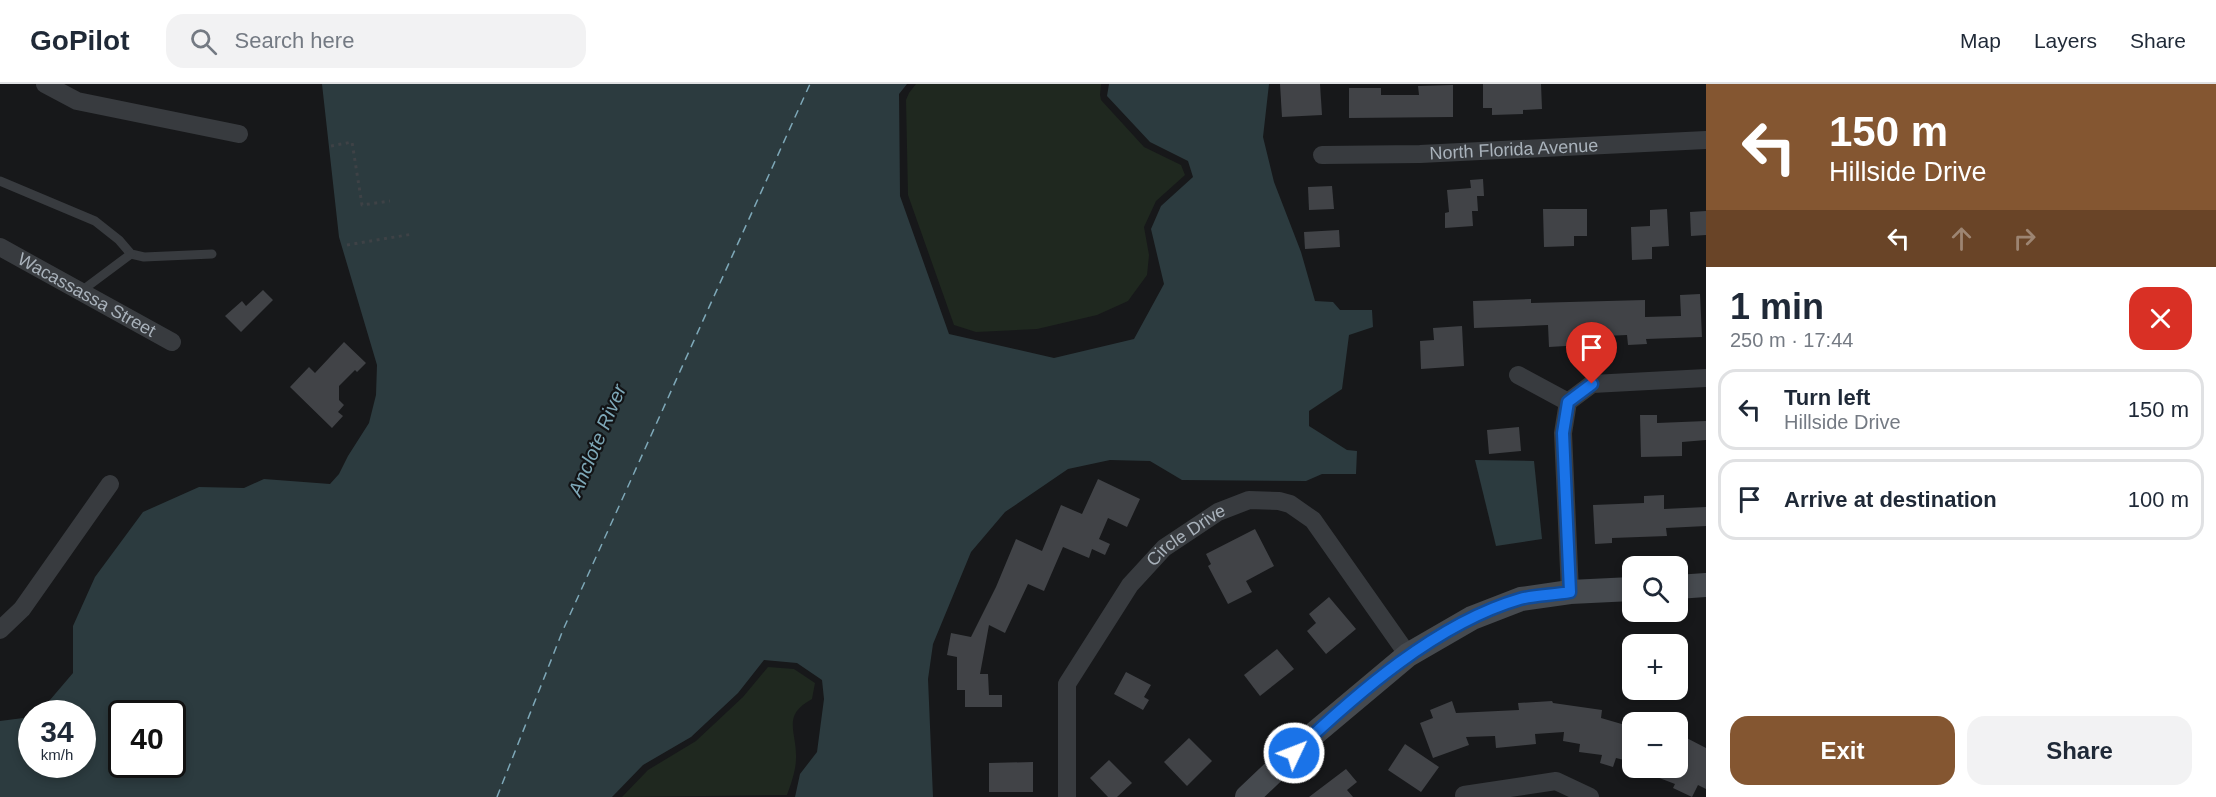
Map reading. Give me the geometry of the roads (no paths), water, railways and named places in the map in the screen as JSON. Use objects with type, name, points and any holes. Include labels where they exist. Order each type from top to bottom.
[{"type":"street","points":[[45,84],[77,101],[239,134]]},
{"type":"street","name":"North Florida Avenue","points":[[1322,155],[1420,154],[1706,140]]},
{"type":"street","name":"Wacassassa Street","points":[[0,247],[172,342]]},
{"type":"street","points":[[1518,375],[1568,402]]},
{"type":"street","points":[[1570,592],[1563,433],[1568,402],[1592,384],[1706,378]]},
{"type":"street","points":[[0,630],[22,609],[110,484]]},
{"type":"street","name":"Circle Drive","points":[[1067,797],[1066,684],[1130,585],[1164,548],[1218,512],[1249,500],[1279,501],[1290,504],[1314,520],[1408,655]]},
{"type":"street","points":[[1688,586],[1706,585]]},
{"type":"street","points":[[1248,797],[1309,738],[1408,655],[1472,618],[1521,599],[1570,592],[1622,589]]},
{"type":"street","points":[[1464,795],[1556,781],[1590,797]]},
{"type":"lane","points":[[0,181],[96,221],[119,240],[131,254],[144,256],[212,254]]},
{"type":"lane","points":[[80,292],[131,254]]},
{"type":"water","name":"Anclote River","points":[[322,84],[907,84],[899,94],[900,196],[949,334],[1054,358],[1134,339],[1164,284],[1151,229],[1161,206],[1193,177],[1188,161],[1150,142],[1107,96],[1109,84],[1269,84],[1263,137],[1274,182],[1301,252],[1315,301],[1333,302],[1340,310],[1372,310],[1373,327],[1349,335],[1342,389],[1309,411],[1309,426],[1347,450],[1357,451],[1356,474],[1322,474],[1306,481],[1182,480],[1150,461],[1110,460],[1068,469],[1005,512],[971,552],[933,644],[928,679],[933,797],[795,797],[800,774],[817,752],[824,699],[822,680],[797,663],[764,660],[738,693],[691,737],[643,765],[612,797],[0,797],[0,721],[18,719],[18,778],[96,778],[96,700],[50,700],[73,673],[73,626],[95,577],[143,512],[199,487],[244,488],[264,479],[330,484],[339,474],[369,423],[376,395],[377,365],[339,237]]},
{"type":"water","points":[[1475,460],[1534,461],[1542,539],[1496,546]]}]
